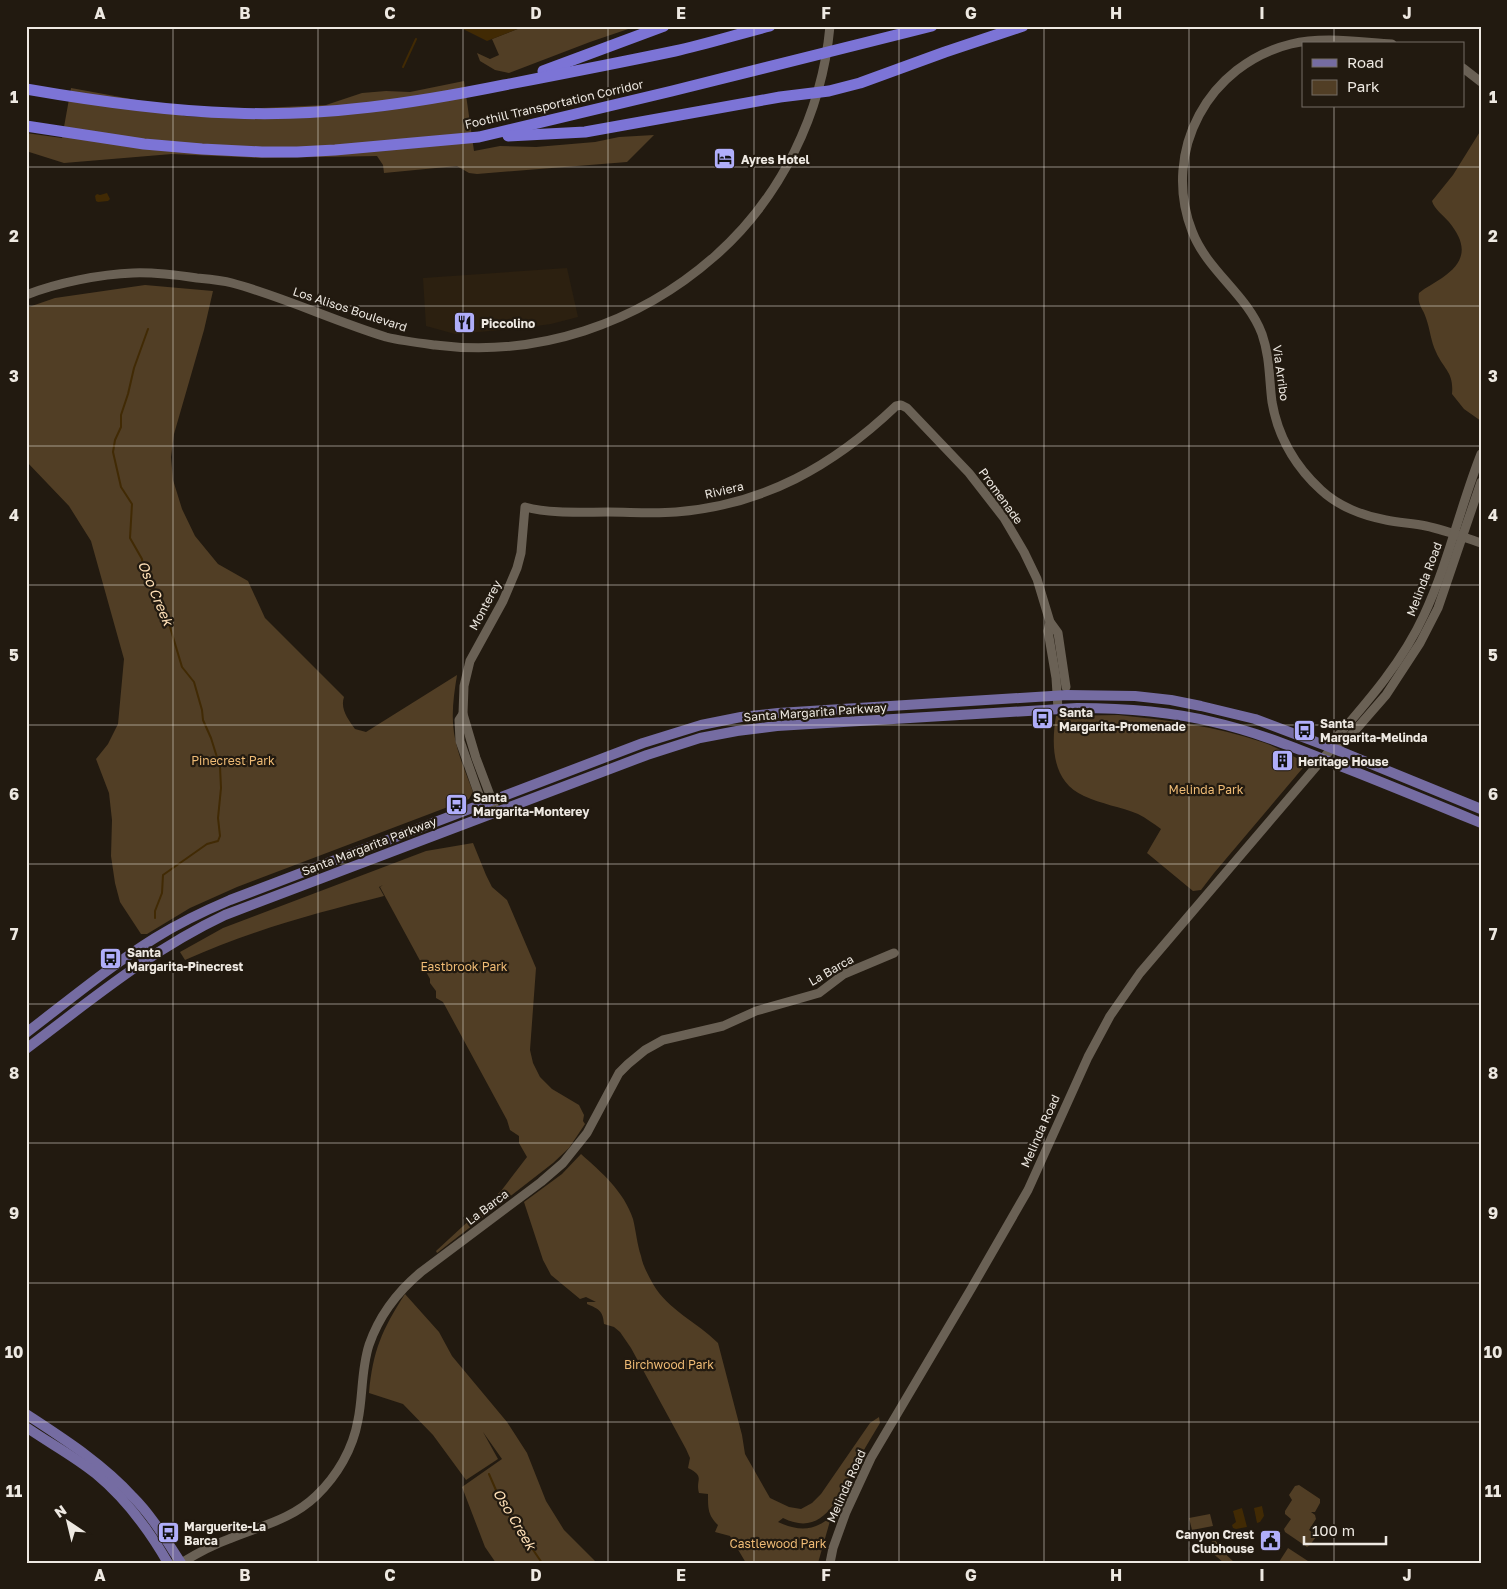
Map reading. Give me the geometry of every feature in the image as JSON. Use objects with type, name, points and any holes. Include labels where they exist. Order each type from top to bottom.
[{"type":"highway","points":[[504,85],[664,26]]},
{"type":"highway","name":"Foothill Transportation Corridor","points":[[26,89],[161,108],[234,113],[339,110],[388,105],[465,93],[676,50],[770,26]]},
{"type":"highway","name":"Foothill Transportation Corridor","points":[[26,126],[154,145],[270,152],[364,148],[479,137],[932,26]]},
{"type":"highway","points":[[479,137],[585,132],[780,96],[818,93],[860,83],[1024,26]]},
{"type":"main road","name":"Santa Margarita Parkway","points":[[26,1033],[130,954],[189,919],[238,896],[661,736],[722,721],[760,715],[1063,693],[1135,696],[1171,700],[1254,720],[1332,748],[1481,809]]},
{"type":"main road","name":"Santa Margarita Parkway","points":[[26,1049],[142,962],[175,941],[209,923],[264,900],[646,755],[687,742],[737,731],[816,723],[1063,709],[1095,708],[1165,712],[1200,718],[1255,733],[1481,823]]},
{"type":"main road","points":[[26,1414],[84,1452],[119,1482],[135,1498],[181,1563]]},
{"type":"main road","points":[[26,1427],[82,1464],[107,1485],[126,1504],[146,1529],[168,1563]]},
{"type":"street","name":"Los Alisos Boulevard","points":[[26,295],[76,281],[119,274],[171,274],[230,282],[387,337],[452,347],[485,348],[524,345],[566,337],[605,324],[645,306],[682,283],[721,251],[750,220],[780,178],[801,136],[818,93],[825,68],[830,26]]},
{"type":"street","name":"Via Arribo","points":[[1302,42],[1276,48],[1249,61],[1234,71],[1220,84],[1202,110],[1195,123],[1184,157],[1183,177],[1187,215],[1193,232],[1214,268],[1246,303],[1256,321],[1269,359],[1272,402],[1277,422],[1290,454],[1307,476],[1338,502],[1361,513],[1385,520],[1428,526],[1481,543]]},
{"type":"street","name":"Via Arribo","points":[[1304,42],[1341,42]]},
{"type":"street","points":[[1464,69],[1481,82]]},
{"type":"street","name":"Riviera","points":[[525,507],[546,511],[655,513],[695,510],[739,501],[788,483],[820,466],[852,444],[896,406],[901,405]]},
{"type":"street","name":"Promenade","points":[[901,405],[907,408],[969,473],[1004,518],[1034,572],[1050,622],[1058,633],[1062,650],[1063,709]]},
{"type":"street","name":"Melinda Road","points":[[1459,535],[1481,454]]},
{"type":"street","name":"Melinda Road","points":[[830,1563],[833,1548],[846,1512],[871,1458],[1028,1190],[1088,1057],[1110,1016],[1140,973],[1324,759],[1336,738],[1383,682],[1412,639],[1434,595],[1481,482]]},
{"type":"street","name":"Monterey","points":[[486,815],[486,801],[463,714],[464,686],[470,661],[504,601],[517,568],[521,553],[525,507]]},
{"type":"street","name":"Promenade","points":[[1050,622],[1048,631],[1063,693]]},
{"type":"street","points":[[1052,652],[1062,650]]},
{"type":"street","name":"Monterey","points":[[463,714],[459,720],[460,741],[486,801],[496,811]]},
{"type":"street","points":[[460,741],[471,739]]},
{"type":"street","name":"La Barca","points":[[181,1563],[229,1538],[284,1519],[306,1505],[331,1480],[346,1456],[358,1421],[365,1361],[369,1346],[389,1305],[409,1282],[421,1272],[564,1163],[587,1133],[620,1073],[638,1054],[663,1040],[723,1026],[756,1011],[819,992],[844,974],[894,954]]},
{"type":"shaded area","points":[[457,26],[525,26],[487,41]]},
{"type":"shaded area","points":[[107,193],[110,199],[108,201],[96,201],[95,196],[97,194]]},
{"type":"shaded area","points":[[567,268],[578,317],[551,324],[455,334],[426,326],[423,278]]},
{"type":"shaded area","points":[[1262,1506],[1264,1516],[1257,1523],[1254,1508]]},
{"type":"shaded area","points":[[1242,1508],[1247,1527],[1233,1528],[1232,1525],[1236,1522],[1233,1511]]},
{"type":"green space","points":[[525,26],[637,26],[509,73],[495,70],[480,61],[477,53],[490,59],[499,55],[492,39]]},
{"type":"green space","points":[[464,81],[474,151],[500,146],[536,147],[595,142],[619,137],[654,135],[627,162],[477,174],[469,173],[457,166],[384,173],[383,165],[377,156],[261,158],[172,154],[64,163],[26,151],[26,133],[62,138],[71,88],[164,105],[184,116],[202,117],[261,108],[326,105],[362,93],[410,92]]},
{"type":"green space","points":[[1481,130],[1481,421],[1464,409],[1452,394],[1450,376],[1434,348],[1420,304],[1419,293],[1450,272],[1460,259],[1462,252],[1459,238],[1432,201],[1453,175]]},
{"type":"green space","name":"Pinecrest Park","points":[[145,285],[213,291],[204,330],[174,434],[171,457],[173,480],[182,509],[195,536],[218,564],[248,581],[265,618],[344,697],[344,710],[355,729],[366,732],[457,675],[453,726],[459,755],[473,792],[469,799],[237,887],[190,908],[147,934],[141,934],[120,902],[115,883],[111,856],[112,820],[109,793],[96,759],[108,744],[118,724],[124,659],[91,541],[69,506],[26,461],[26,308],[55,298]]},
{"type":"green space","name":"Melinda Park","points":[[1118,715],[1209,728],[1244,736],[1268,744],[1307,763],[1201,890],[1193,891],[1147,853],[1161,829],[1138,814],[1097,801],[1073,790],[1065,782],[1060,772],[1054,751],[1056,716]]},
{"type":"green space","name":"Eastbrook Park","points":[[473,843],[492,887],[507,900],[536,968],[530,1050],[533,1063],[540,1077],[552,1089],[579,1105],[584,1115],[583,1121],[585,1124],[569,1148],[553,1163],[437,1253],[436,1251],[501,1191],[527,1157],[519,1143],[519,1136],[510,1130],[507,1120],[443,1002],[436,998],[436,991],[430,983],[430,979],[380,887],[383,885],[379,887],[384,896],[258,931],[185,960],[180,952],[223,928],[426,851]]},
{"type":"green space","points":[[581,1154],[611,1183],[624,1200],[633,1219],[644,1267],[659,1293],[675,1309],[718,1343],[742,1435],[745,1454],[770,1498],[789,1507],[801,1509],[812,1503],[821,1494],[870,1423],[879,1417],[880,1423],[835,1503],[827,1512],[819,1519],[809,1523],[797,1523],[783,1518],[778,1522],[791,1527],[809,1528],[827,1520],[830,1521],[818,1563],[746,1563],[730,1536],[715,1532],[718,1525],[709,1511],[708,1494],[699,1493],[699,1479],[697,1474],[688,1468],[690,1458],[686,1449],[631,1348],[620,1332],[614,1327],[604,1324],[600,1311],[587,1304],[587,1302],[596,1302],[586,1297],[580,1299],[551,1275],[543,1260],[524,1202],[562,1174]]},
{"type":"green space","points":[[405,1294],[439,1332],[452,1356],[507,1422],[527,1453],[546,1501],[564,1530],[597,1563],[496,1563],[485,1547],[462,1487],[502,1459],[483,1432],[498,1459],[466,1480],[433,1435],[403,1404],[369,1393],[373,1364],[380,1341],[390,1319]]},
{"type":"green space","points":[[1299,1485],[1320,1499],[1315,1512],[1311,1512],[1315,1515],[1316,1519],[1309,1530],[1316,1537],[1307,1547],[1285,1532],[1284,1529],[1291,1519],[1285,1514],[1292,1500],[1289,1495],[1295,1486]]},
{"type":"green space","points":[[1210,1514],[1213,1526],[1192,1530],[1189,1518]]},
{"type":"green space","points":[[1214,1539],[1221,1547],[1220,1549],[1235,1563],[1224,1563],[1210,1551],[1209,1545]]},
{"type":"green space","points":[[1288,1548],[1311,1563],[1279,1562]]},
{"type":"waterway","name":"Oso Creek","points":[[403,67],[416,39]]},
{"type":"waterway","name":"Oso Creek","points":[[148,329],[134,368],[121,415],[121,427],[115,440],[113,452],[121,487],[132,504],[130,538],[142,559],[148,583],[161,598],[160,611],[167,617],[182,667],[194,682],[203,720],[220,767],[221,788],[218,818],[220,836],[218,841],[207,844],[163,875],[162,893],[155,911],[155,918]]},
{"type":"waterway","name":"Oso Creek","points":[[489,1474],[502,1504],[542,1563]]},
{"type":"place","name":"Ayres Hotel","points":[[725,159]]},
{"type":"place","name":"Piccolino","points":[[465,323]]},
{"type":"place","name":"Santa Margarita-Promenade","points":[[1043,719]]},
{"type":"place","name":"Santa Margarita-Melinda","points":[[1304,730]]},
{"type":"place","name":"Heritage House","points":[[1282,761]]},
{"type":"place","name":"Santa Margarita-Monterey","points":[[457,804]]},
{"type":"place","name":"Santa Margarita-Pinecrest","points":[[111,959]]},
{"type":"place","name":"Marguerite-La Barca","points":[[168,1533]]},
{"type":"place","name":"Canyon Crest Clubhouse","points":[[1270,1541]]},
{"type":"park label","name":"Birchwood Park","points":[[669,1364]]},
{"type":"park label","name":"Castlewood Park","points":[[778,1543]]}]
